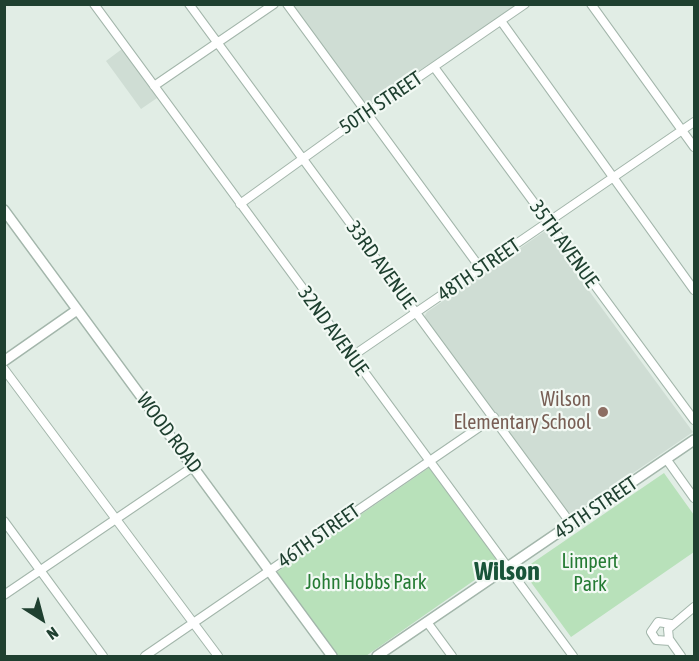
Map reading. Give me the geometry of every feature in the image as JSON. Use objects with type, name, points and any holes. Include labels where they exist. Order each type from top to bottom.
[{"type":"street","name":"32ND AVENUE","points":[[94,4],[573,657]]},
{"type":"street","name":"33RD AVENUE","points":[[189,4],[572,525]]},
{"type":"street","points":[[154,86],[274,4]]},
{"type":"street","points":[[287,4],[365,114],[481,269]]},
{"type":"street","name":"50TH STREET","points":[[240,204],[302,158],[525,4]]},
{"type":"street","points":[[591,4],[694,147]]},
{"type":"street","points":[[501,21],[694,290]]},
{"type":"street","name":"35TH AVENUE","points":[[434,67],[694,420]]},
{"type":"street","name":"48TH STREET","points":[[351,357],[694,122]]},
{"type":"street","name":"WOOD ROAD","points":[[4,210],[332,657]]},
{"type":"street","points":[[4,361],[77,310]]},
{"type":"street","points":[[4,369],[218,657]]},
{"type":"street","name":"46TH STREET","points":[[145,657],[494,417]]},
{"type":"street","name":"45TH STREET","points":[[377,657],[694,440]]},
{"type":"street","points":[[667,460],[694,498]]},
{"type":"street","points":[[4,595],[194,466]]},
{"type":"street","points":[[4,520],[104,657]]},
{"type":"street","points":[[681,657],[667,633],[671,624],[694,607]]},
{"type":"street","points":[[427,622],[452,657]]},
{"type":"street","points":[[670,641],[656,640],[651,632],[658,622],[671,624]]},
{"type":"shaded area","points":[[293,5],[517,5],[368,105],[360,98]]},
{"type":"shaded area","points":[[122,49],[157,98],[141,109],[106,61]]},
{"type":"shaded area","points":[[545,231],[693,432],[573,514],[566,511],[424,317],[427,312]]},
{"type":"green space","name":"John Hobbs Park","points":[[430,467],[499,563],[366,656],[338,656],[277,572]]},
{"type":"green space","name":"Limpert Park","points":[[664,473],[694,515],[694,552],[571,637],[522,570]]},
{"type":"place","name":"Wilson Elementary School","points":[[603,412]]},
{"type":"district","name":"Wilson","points":[[507,572]]}]
